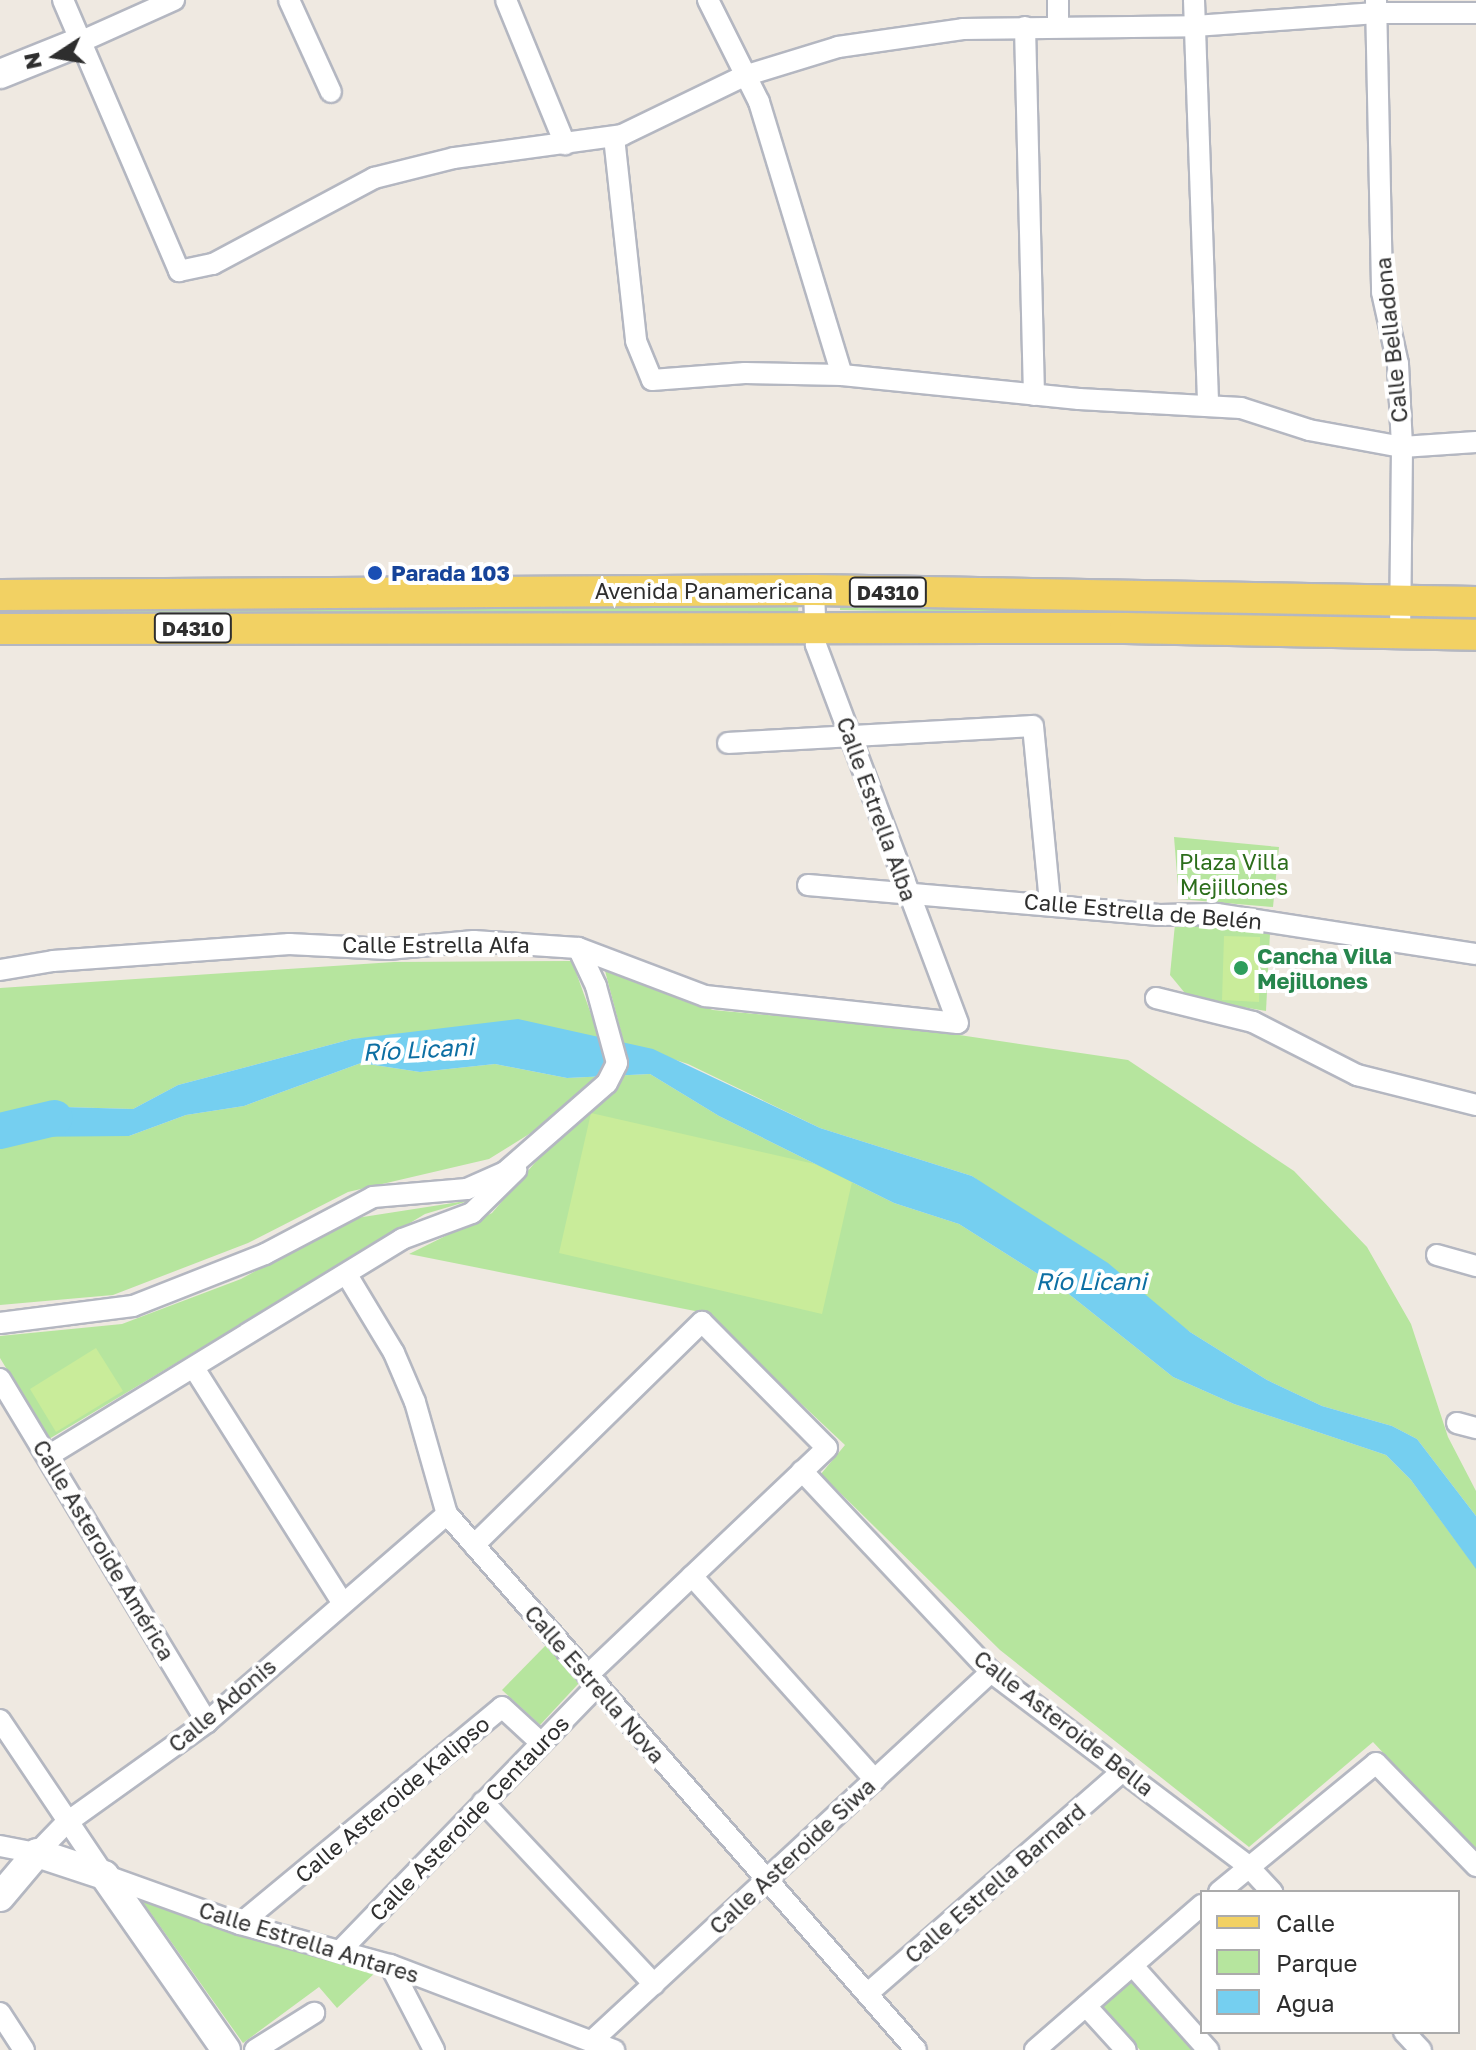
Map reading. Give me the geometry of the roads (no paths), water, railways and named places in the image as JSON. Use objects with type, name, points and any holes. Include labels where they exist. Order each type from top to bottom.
[{"type":"main road","name":"Avenida Panamericana","points":[[0,595],[814,590],[1476,602]]},
{"type":"main road","name":"Avenida Panamericana","points":[[0,629],[815,627],[1476,635]]},
{"type":"street","points":[[63,0],[179,271],[213,264],[374,178],[454,158],[614,137],[744,76],[794,57],[901,35],[1025,27],[1195,26],[1376,7],[1476,13]]},
{"type":"street","points":[[0,74],[174,0]]},
{"type":"street","points":[[289,0],[331,92]]},
{"type":"street","points":[[506,0],[565,144]]},
{"type":"street","points":[[708,0],[768,129],[842,375]]},
{"type":"street","points":[[1058,0],[1058,27]]},
{"type":"street","points":[[1194,0],[1208,404]]},
{"type":"street","name":"Calle Belladona","points":[[1376,7],[1382,292],[1398,364],[1402,447],[1400,633]]},
{"type":"street","points":[[1025,27],[1034,395]]},
{"type":"street","points":[[614,137],[636,341],[652,380],[745,373],[842,375],[1034,395],[1208,404],[1402,447],[1476,442]]},
{"type":"street","name":"Calle Estrella Alba","points":[[814,590],[816,645],[958,1023]]},
{"type":"street","points":[[728,743],[1033,726],[1050,902]]},
{"type":"street","name":"Calle Estrella de Belén","points":[[808,885],[1050,902],[1159,915],[1217,914],[1476,954]]},
{"type":"street","name":"Calle Estrella Alfa","points":[[0,970],[53,961],[289,944],[388,949],[474,941],[578,948],[705,996],[788,1009],[846,1009],[958,1023]]},
{"type":"street","points":[[0,1323],[133,1306],[265,1254],[373,1197],[487,1182],[607,1083],[617,1063],[596,986],[578,948]]},
{"type":"street","points":[[1156,998],[1253,1022],[1357,1075],[1476,1105]]},
{"type":"street","points":[[48,1456],[402,1239],[472,1213],[489,1201],[533,1147]]},
{"type":"street","points":[[1437,1255],[1476,1266]]},
{"type":"street","name":"Calle Estrella Nova","points":[[347,1275],[394,1353],[415,1402],[447,1514],[916,2050]]},
{"type":"street","name":"Calle Asteroide Centauros","points":[[341,1950],[541,1743],[593,1680],[692,1576],[827,1448],[702,1322],[474,1545]]},
{"type":"street","points":[[194,1368],[342,1602]]},
{"type":"street","name":"Calle Asteroide América","points":[[0,1379],[207,1722]]},
{"type":"street","name":"Calle Asteroide Bella","points":[[802,1471],[991,1672],[1247,1865],[1270,1890]]},
{"type":"street","name":"Calle Adonis","points":[[0,1897],[66,1823],[207,1722],[447,1514]]},
{"type":"street","points":[[692,1576],[875,1780]]},
{"type":"street","name":"Calle Asteroide Siwa","points":[[593,2040],[991,1672]]},
{"type":"street","name":"Calle Asteroide Kalipso","points":[[240,1924],[502,1707],[541,1743]]},
{"type":"street","points":[[0,1720],[66,1823],[226,2050]]},
{"type":"street","points":[[1221,1890],[1247,1865],[1376,1763],[1476,1866]]},
{"type":"street","name":"Calle Estrella Barnard","points":[[867,1994],[1123,1771]]},
{"type":"street","points":[[483,1802],[654,1984]]},
{"type":"street","name":"Calle Estrella Antares","points":[[0,1846],[37,1853],[240,1924],[390,1965],[614,2050]]},
{"type":"street","points":[[1035,2050],[1200,1907]]},
{"type":"street","points":[[390,1965],[434,2050]]},
{"type":"street","points":[[1133,1966],[1208,2050]]},
{"type":"street","points":[[1086,2006],[1126,2050]]},
{"type":"street","points":[[0,2013],[24,2050]]},
{"type":"street","points":[[255,2050],[314,2013]]},
{"type":"street","points":[[1406,2034],[1421,2050]]},
{"type":"water","name":"Río Licani","points":[[518,1019],[653,1049],[820,1128],[972,1176],[1108,1263],[1190,1332],[1267,1380],[1322,1406],[1392,1426],[1417,1439],[1476,1516],[1476,1569],[1411,1480],[1386,1455],[1234,1404],[1173,1377],[1065,1291],[959,1224],[894,1203],[719,1116],[650,1074],[567,1078],[495,1064],[420,1072],[361,1063],[244,1106],[186,1115],[129,1136],[14,1137],[0,1123],[63,1107],[133,1109],[178,1085],[352,1039]]},
{"type":"waterway","name":"Río Licani","points":[[0,1131],[54,1118]]},
{"type":"place","name":"Parada 103","points":[[375,573]]},
{"type":"place","name":"Cancha Villa Mejillones","points":[[1241,968]]},
{"type":"park label","name":"Plaza Villa Mejillones","points":[[1234,874]]}]
